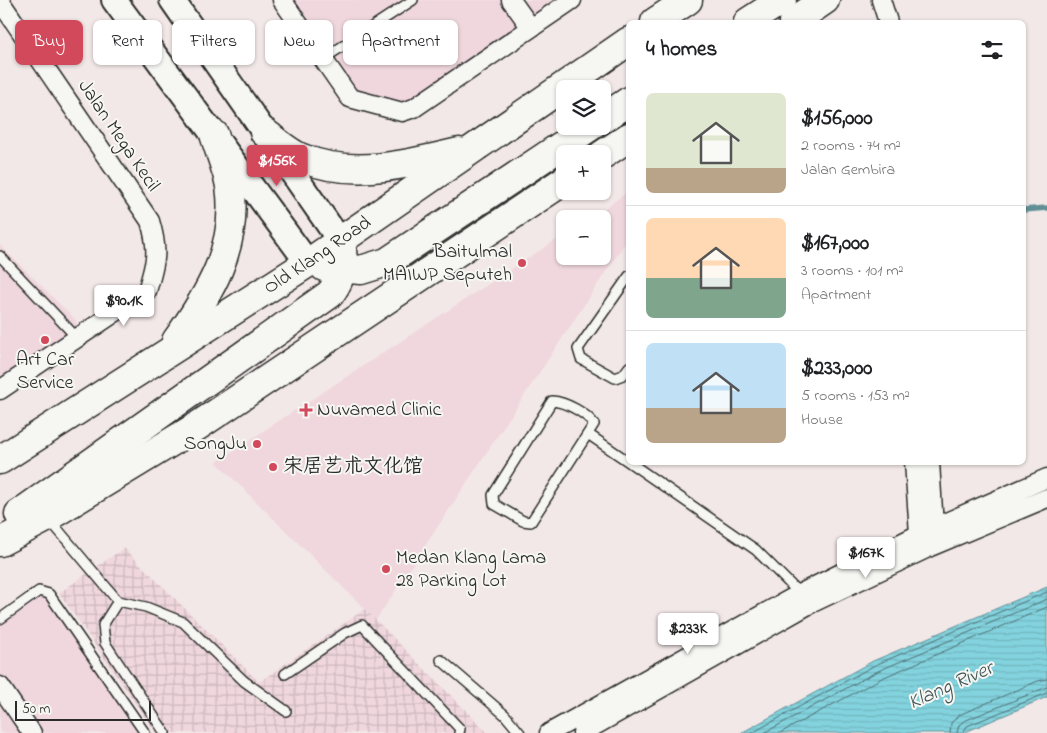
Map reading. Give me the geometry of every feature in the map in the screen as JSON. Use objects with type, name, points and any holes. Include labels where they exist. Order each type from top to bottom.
[{"type":"main road","points":[[114,0],[308,263],[361,270],[387,262],[578,135]]},
{"type":"main road","points":[[0,532],[14,518],[330,294],[340,282],[344,254],[340,241],[172,0]]},
{"type":"main road","points":[[658,20],[688,0]]},
{"type":"main road","points":[[751,20],[782,0]]},
{"type":"main road","points":[[796,20],[825,0]]},
{"type":"main road","name":"Old Klang Road","points":[[0,460],[308,263],[626,43]]},
{"type":"main road","points":[[611,113],[626,103]]},
{"type":"main road","points":[[264,132],[302,158],[342,168],[384,167],[414,163],[474,148]]},
{"type":"main road","points":[[166,354],[204,302],[219,271],[226,242],[231,216],[230,185],[214,134]]},
{"type":"main road","points":[[611,149],[626,139]]},
{"type":"main road","points":[[0,542],[48,517],[196,427],[556,186]]},
{"type":"street","points":[[282,0],[296,20]]},
{"type":"street","points":[[511,0],[531,28]]},
{"type":"street","points":[[327,65],[346,94],[354,100],[407,112],[572,0]]},
{"type":"street","name":"Jalan Mega Kecil","points":[[0,1],[150,221],[156,243],[156,262],[147,291],[78,338]]},
{"type":"street","points":[[2,387],[78,338]]},
{"type":"street","points":[[915,465],[928,536]]},
{"type":"street","points":[[928,536],[930,465]]},
{"type":"street","points":[[549,733],[804,599],[1047,478]]},
{"type":"street","points":[[928,536],[1047,498]]},
{"type":"street","points":[[582,733],[804,599]]},
{"type":"street","points":[[0,686],[32,733]]},
{"type":"lane","points":[[333,52],[407,2]]},
{"type":"lane","points":[[0,256],[78,338]]},
{"type":"lane","points":[[626,280],[578,349],[581,359],[614,378],[623,375],[626,371]]},
{"type":"lane","points":[[552,402],[560,402],[590,418],[594,424],[588,434],[531,522],[523,521],[494,504],[493,495],[552,402]]},
{"type":"lane","points":[[588,434],[626,460]]},
{"type":"lane","points":[[633,465],[756,550],[804,599]]},
{"type":"lane","points":[[48,517],[118,601],[146,607],[183,622],[244,681],[286,711]]},
{"type":"lane","points":[[0,619],[39,591],[49,594],[145,733]]},
{"type":"lane","points":[[118,601],[103,625],[105,643],[165,733]]},
{"type":"lane","points":[[285,674],[344,633],[362,625],[460,729],[460,733]]},
{"type":"lane","points":[[441,660],[505,715],[520,733]]},
{"type":"shaded area","points":[[290,0],[564,0],[406,106],[352,92],[333,64],[333,20],[303,20]]},
{"type":"shaded area","points":[[626,193],[626,242],[611,264],[611,210],[602,210]]},
{"type":"shaded area","points":[[556,240],[556,265],[611,265],[376,620],[216,462]]},
{"type":"shaded area","points":[[0,245],[75,319],[78,327],[0,379]]},
{"type":"shaded area","points":[[124,548],[259,682],[365,609],[488,733],[156,733],[59,593]]},
{"type":"shaded area","points":[[39,596],[47,599],[141,733],[0,733],[0,622]]},
{"type":"water","name":"Klang River","points":[[1047,587],[1047,697],[963,733],[741,733],[873,661]]},
{"type":"waterway","points":[[1026,210],[1047,208]]},
{"type":"place","name":"Baitulmal MAIWP Seputeh","points":[[522,263]]},
{"type":"place","name":"Art Car Service","points":[[45,340]]},
{"type":"place","name":"Nuvamed Clinic","points":[[306,410]]},
{"type":"place","name":"SongJu","points":[[257,444]]},
{"type":"place","name":"宋居艺术文化馆","points":[[273,467]]},
{"type":"place","name":"Medan Klang Lama 28 Parking Lot","points":[[386,569]]}]
